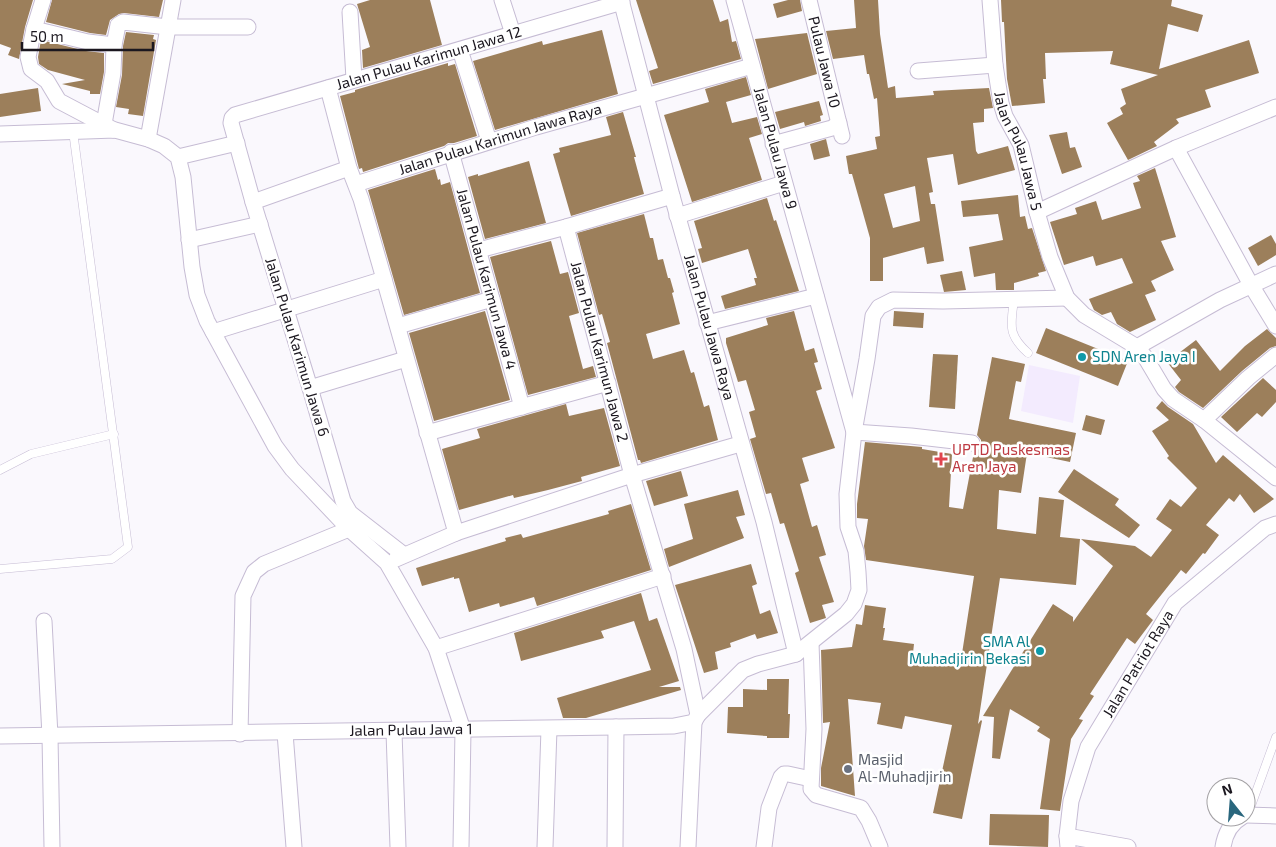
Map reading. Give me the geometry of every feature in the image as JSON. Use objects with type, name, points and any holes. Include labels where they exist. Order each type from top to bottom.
[{"type":"street","points":[[43,0],[28,56],[31,69],[47,81],[59,100],[110,127],[164,146],[178,157],[183,177],[192,267],[197,294],[213,332],[275,446],[292,469],[349,528],[387,563],[436,648],[463,730],[461,847]]},
{"type":"street","points":[[148,139],[173,0]]},
{"type":"street","points":[[502,0],[513,34]]},
{"type":"street","name":"Pulau Jawa 10","points":[[773,144],[832,128],[840,130],[810,0]]},
{"type":"street","name":"Jalan Pulau Jawa 5","points":[[990,0],[1000,103],[1021,145],[1050,257],[1067,298]]},
{"type":"street","name":"Jalan Pulau Karimun Jawa 12","points":[[235,115],[622,1]]},
{"type":"street","name":"Jalan Pulau Jawa Raya","points":[[622,1],[677,216],[740,444],[764,522],[796,654]]},
{"type":"street","name":"Jalan Pulau Jawa 9","points":[[736,1],[773,144],[854,432]]},
{"type":"street","points":[[350,12],[354,80]]},
{"type":"street","points":[[110,127],[114,46],[120,23],[168,27],[248,27]]},
{"type":"street","points":[[34,29],[114,46]]},
{"type":"street","points":[[460,50],[489,141]]},
{"type":"street","points":[[918,71],[995,65]]},
{"type":"street","name":"Jalan Pulau Karimun Jawa Raya","points":[[356,184],[452,152],[645,95],[752,66]]},
{"type":"street","points":[[328,88],[349,168],[356,184],[398,326],[456,533]]},
{"type":"street","points":[[1037,212],[1176,148],[1276,108]]},
{"type":"street","name":"Jalan Pulau Karimun Jawa 6","points":[[235,115],[232,118],[232,123],[253,202],[343,501],[350,513],[404,555]]},
{"type":"street","points":[[0,134],[73,131],[110,127]]},
{"type":"street","points":[[178,157],[237,143]]},
{"type":"street","points":[[1176,148],[1251,285],[1276,326]]},
{"type":"street","name":"Jalan Pulau Karimun Jawa 4","points":[[452,152],[522,407]]},
{"type":"street","points":[[253,202],[349,168]]},
{"type":"street","points":[[677,216],[784,183]]},
{"type":"street","points":[[479,250],[672,196]]},
{"type":"street","points":[[189,240],[260,224]]},
{"type":"street","name":"Jalan Pulau Karimun Jawa 2","points":[[566,227],[632,475],[684,648],[696,718],[688,847]]},
{"type":"street","points":[[1137,346],[1220,300],[1276,274]]},
{"type":"street","points":[[213,332],[384,279]]},
{"type":"street","points":[[707,323],[816,296]]},
{"type":"street","points":[[696,718],[743,670],[796,654],[846,614],[854,604],[859,590],[856,551],[848,526],[847,508],[854,432],[873,316],[879,307],[893,300],[943,301],[1067,298],[1084,315],[1137,346],[1173,399],[1204,420],[1276,478]]},
{"type":"street","points":[[398,326],[492,299]]},
{"type":"street","points":[[1204,420],[1248,378],[1276,355]]},
{"type":"street","points":[[310,388],[406,360]]},
{"type":"street","points":[[427,433],[608,384]]},
{"type":"street","points":[[854,432],[972,443]]},
{"type":"street","points":[[387,563],[456,533],[632,475],[740,444]]},
{"type":"street","name":"Jalan Patriot Raya","points":[[1068,841],[1071,801],[1088,747],[1175,603],[1265,528],[1276,524]]},
{"type":"street","points":[[240,734],[240,649],[243,596],[254,572],[264,564],[349,528]]},
{"type":"street","points":[[436,648],[663,576]]},
{"type":"street","points":[[44,621],[50,736],[52,847]]},
{"type":"street","points":[[811,643],[814,729],[811,779],[813,793],[861,808],[880,847]]},
{"type":"street","name":"Jalan Pulau Jawa 1","points":[[0,736],[394,732],[674,726],[696,718]]},
{"type":"street","points":[[615,847],[616,727]]},
{"type":"street","points":[[545,847],[549,729]]},
{"type":"street","points":[[394,732],[398,847]]},
{"type":"street","points":[[285,733],[294,847]]},
{"type":"street","points":[[764,847],[769,808],[781,777],[784,774],[788,774],[811,779]]},
{"type":"street","points":[[1256,816],[1276,816]]},
{"type":"street","points":[[1223,847],[1224,840],[1231,827]]},
{"type":"street","points":[[1068,841],[1128,847]]},
{"type":"lane","points":[[0,569],[112,559],[128,547],[73,131]]},
{"type":"lane","points":[[1014,299],[1012,329],[1016,342],[1028,353]]},
{"type":"lane","points":[[0,470],[31,454],[114,434]]},
{"type":"lane","points":[[1256,788],[1276,736]]},
{"type":"shaded area","points":[[1029,365],[1080,376],[1073,423],[1021,411]]},
{"type":"building","points":[[0,0],[33,0],[25,27],[19,59],[8,55],[11,48],[0,44]]},
{"type":"building","points":[[52,0],[163,0],[159,17],[119,14],[110,20],[106,35],[46,22]]},
{"type":"building","points":[[370,0],[430,0],[442,45],[363,68],[362,50],[370,47],[357,4]]},
{"type":"building","points":[[636,0],[713,0],[720,22],[728,19],[732,42],[736,41],[741,59],[653,84],[649,71],[658,68]]},
{"type":"building","points":[[788,0],[800,0],[802,11],[777,18],[773,4]]},
{"type":"building","points":[[854,0],[878,0],[880,34],[888,88],[895,86],[896,98],[934,95],[933,91],[989,88],[993,108],[984,109],[984,122],[973,123],[976,151],[978,154],[1008,146],[1015,170],[958,185],[953,154],[927,158],[933,192],[929,193],[931,204],[935,204],[944,261],[927,264],[924,247],[883,258],[883,281],[870,281],[870,238],[852,174],[849,174],[846,156],[877,149],[875,137],[880,136],[877,98],[874,99],[864,55],[833,59],[826,31],[856,28]],"holes":[[[915,186],[920,221],[893,228],[884,194]]]},
{"type":"building","points":[[1001,0],[1172,0],[1171,6],[1203,15],[1198,32],[1168,24],[1159,69],[1249,40],[1259,73],[1205,90],[1211,107],[1176,119],[1179,123],[1154,142],[1157,146],[1128,160],[1107,123],[1123,114],[1120,108],[1126,104],[1121,89],[1158,75],[1110,64],[1113,51],[1045,53],[1046,79],[1043,79],[1045,103],[1012,106],[1007,79]]},
{"type":"building","points":[[602,30],[618,94],[495,130],[473,61],[542,41],[543,45]]},
{"type":"building","points":[[126,32],[154,35],[153,39],[156,40],[143,116],[128,114],[129,109],[116,107],[122,75],[123,46]]},
{"type":"building","points":[[807,33],[817,74],[768,89],[755,39]]},
{"type":"building","points":[[41,40],[86,51],[104,53],[104,72],[100,94],[90,94],[90,91],[62,84],[85,80],[48,70],[39,64],[38,57]]},
{"type":"building","points":[[448,63],[448,66],[455,64],[477,136],[448,143],[444,146],[363,172],[362,168],[359,169],[340,96]]},
{"type":"building","points":[[746,77],[751,95],[726,102],[732,123],[757,117],[762,134],[749,138],[762,180],[692,202],[664,115],[709,102],[705,89]]},
{"type":"building","points":[[38,88],[41,111],[0,117],[0,94]]},
{"type":"building","points":[[819,101],[823,115],[820,116],[821,121],[805,126],[804,122],[780,129],[775,112]]},
{"type":"building","points":[[623,112],[644,194],[571,216],[553,154],[560,152],[559,148],[611,135],[606,117]]},
{"type":"building","points":[[1067,132],[1070,148],[1075,147],[1082,167],[1062,174],[1049,135]]},
{"type":"building","points":[[826,139],[830,156],[814,160],[810,144]]},
{"type":"building","points":[[529,161],[546,223],[485,239],[468,177],[478,174],[478,176]]},
{"type":"building","points":[[1155,168],[1176,237],[1161,241],[1174,270],[1151,281],[1156,291],[1145,295],[1156,320],[1130,332],[1117,324],[1111,312],[1102,315],[1094,310],[1089,299],[1133,283],[1122,258],[1096,266],[1093,256],[1064,265],[1050,222],[1077,214],[1075,208],[1096,201],[1102,220],[1141,208],[1133,183],[1140,181],[1137,176]]},
{"type":"building","points":[[435,169],[441,185],[450,182],[480,293],[404,315],[368,190]]},
{"type":"building","points":[[1018,195],[1020,217],[1025,216],[1028,229],[1032,228],[1046,271],[1038,273],[1039,276],[1014,283],[1014,290],[996,290],[995,273],[974,277],[969,247],[1003,240],[998,214],[963,217],[961,201]]},
{"type":"building","points":[[767,198],[799,291],[725,309],[721,296],[756,285],[754,278],[757,278],[748,249],[702,263],[698,249],[702,248],[694,221]]},
{"type":"building","points":[[644,214],[650,238],[653,238],[658,260],[663,259],[668,278],[670,278],[680,324],[646,334],[653,359],[684,350],[691,373],[694,372],[704,407],[709,405],[718,440],[641,463],[638,460],[607,343],[610,342],[602,314],[599,315],[577,233]]},
{"type":"building","points":[[1271,235],[1276,244],[1276,255],[1258,266],[1248,248]]},
{"type":"building","points":[[551,241],[560,274],[568,272],[579,313],[569,316],[583,369],[593,366],[596,377],[528,395],[490,257]]},
{"type":"building","points":[[962,271],[966,290],[944,292],[940,275]]},
{"type":"building","points":[[485,311],[510,400],[434,421],[409,333]]},
{"type":"building","points":[[794,311],[805,351],[814,348],[818,362],[814,363],[822,389],[816,391],[835,448],[802,458],[809,481],[800,484],[812,527],[817,525],[826,555],[819,557],[834,602],[822,605],[826,618],[810,623],[795,573],[799,571],[784,523],[780,524],[771,493],[766,494],[750,439],[756,437],[749,412],[755,410],[746,380],[738,382],[726,343],[726,338],[768,325],[766,318]]},
{"type":"building","points":[[894,311],[924,313],[923,328],[893,326]]},
{"type":"building","name":"SDN Aren Jaya I","points":[[1046,328],[1128,361],[1118,386],[1036,353]]},
{"type":"building","points":[[1267,329],[1276,338],[1276,346],[1270,348],[1242,371],[1203,408],[1179,392],[1175,387],[1181,380],[1167,362],[1196,340],[1220,371],[1245,346]]},
{"type":"building","points":[[933,354],[958,355],[955,409],[929,407]]},
{"type":"building","points":[[992,357],[1025,364],[1021,382],[1016,381],[1009,419],[1076,433],[1070,462],[1027,453],[1021,493],[999,490],[997,529],[1036,534],[1039,497],[1064,500],[1060,537],[1080,539],[1076,585],[1000,578],[978,724],[982,721],[962,819],[933,813],[952,725],[905,716],[902,729],[877,724],[881,703],[848,699],[855,796],[821,786],[821,768],[830,722],[823,723],[821,650],[852,647],[856,624],[862,625],[865,605],[886,608],[883,640],[914,644],[913,653],[961,660],[974,576],[866,560],[864,546],[868,519],[857,518],[857,504],[865,442],[922,447],[922,449],[952,454],[949,507],[963,509],[974,452],[981,445],[981,440],[977,435]]},
{"type":"building","points":[[1263,378],[1276,390],[1276,402],[1262,417],[1257,413],[1237,432],[1221,417]]},
{"type":"building","points":[[1162,401],[1193,424],[1216,463],[1223,455],[1274,499],[1254,513],[1240,494],[1234,502],[1229,498],[1206,525],[1219,535],[1205,554],[1203,553],[1186,574],[1181,570],[1146,614],[1153,620],[1135,644],[1127,638],[1090,694],[1094,696],[1079,719],[1083,720],[1071,739],[1060,811],[1040,809],[1050,739],[1037,731],[1040,727],[1010,709],[1000,759],[992,758],[994,717],[983,716],[1053,604],[1073,617],[1073,622],[1113,566],[1081,539],[1135,546],[1151,557],[1172,530],[1156,519],[1170,499],[1181,507],[1197,488],[1167,458],[1169,456],[1152,431],[1169,420],[1156,408]]},
{"type":"building","points":[[566,404],[569,416],[604,408],[620,466],[581,477],[582,481],[514,498],[513,495],[459,510],[442,449],[480,438],[477,429]]},
{"type":"building","points":[[1086,415],[1105,420],[1101,435],[1082,430]]},
{"type":"building","points":[[1074,469],[1119,499],[1115,505],[1140,525],[1129,538],[1058,492]]},
{"type":"building","points":[[681,471],[688,496],[654,506],[646,481]]},
{"type":"building","points":[[738,490],[745,515],[736,517],[744,538],[669,567],[664,549],[693,539],[684,504]]},
{"type":"building","points":[[631,504],[651,570],[537,606],[534,597],[500,607],[499,603],[469,612],[459,578],[454,579],[454,577],[422,586],[416,568],[506,541],[505,538],[521,534],[523,538],[609,514],[608,511]]},
{"type":"building","points":[[751,564],[757,584],[752,586],[760,614],[770,610],[778,633],[757,639],[755,634],[730,643],[731,647],[715,652],[718,669],[704,673],[675,585]]},
{"type":"building","points":[[641,593],[649,621],[657,618],[679,681],[659,687],[680,687],[681,690],[586,718],[563,718],[557,698],[651,670],[634,621],[601,631],[604,638],[521,661],[514,633]]},
{"type":"building","points":[[767,679],[789,679],[789,738],[767,738],[767,736],[727,733],[728,707],[743,707],[743,689],[767,690]]},
{"type":"building","points":[[990,814],[1049,815],[1048,847],[989,845]]},
{"type":"place","name":"SDN Aren Jaya I","points":[[1082,357]]},
{"type":"place","name":"UPTD Puskesmas Aren Jaya","points":[[941,459]]},
{"type":"place","name":"SMA Al Muhadjirin Bekasi","points":[[1040,651]]},
{"type":"place","name":"Masjid Al-Muhadjirin","points":[[848,769]]}]
